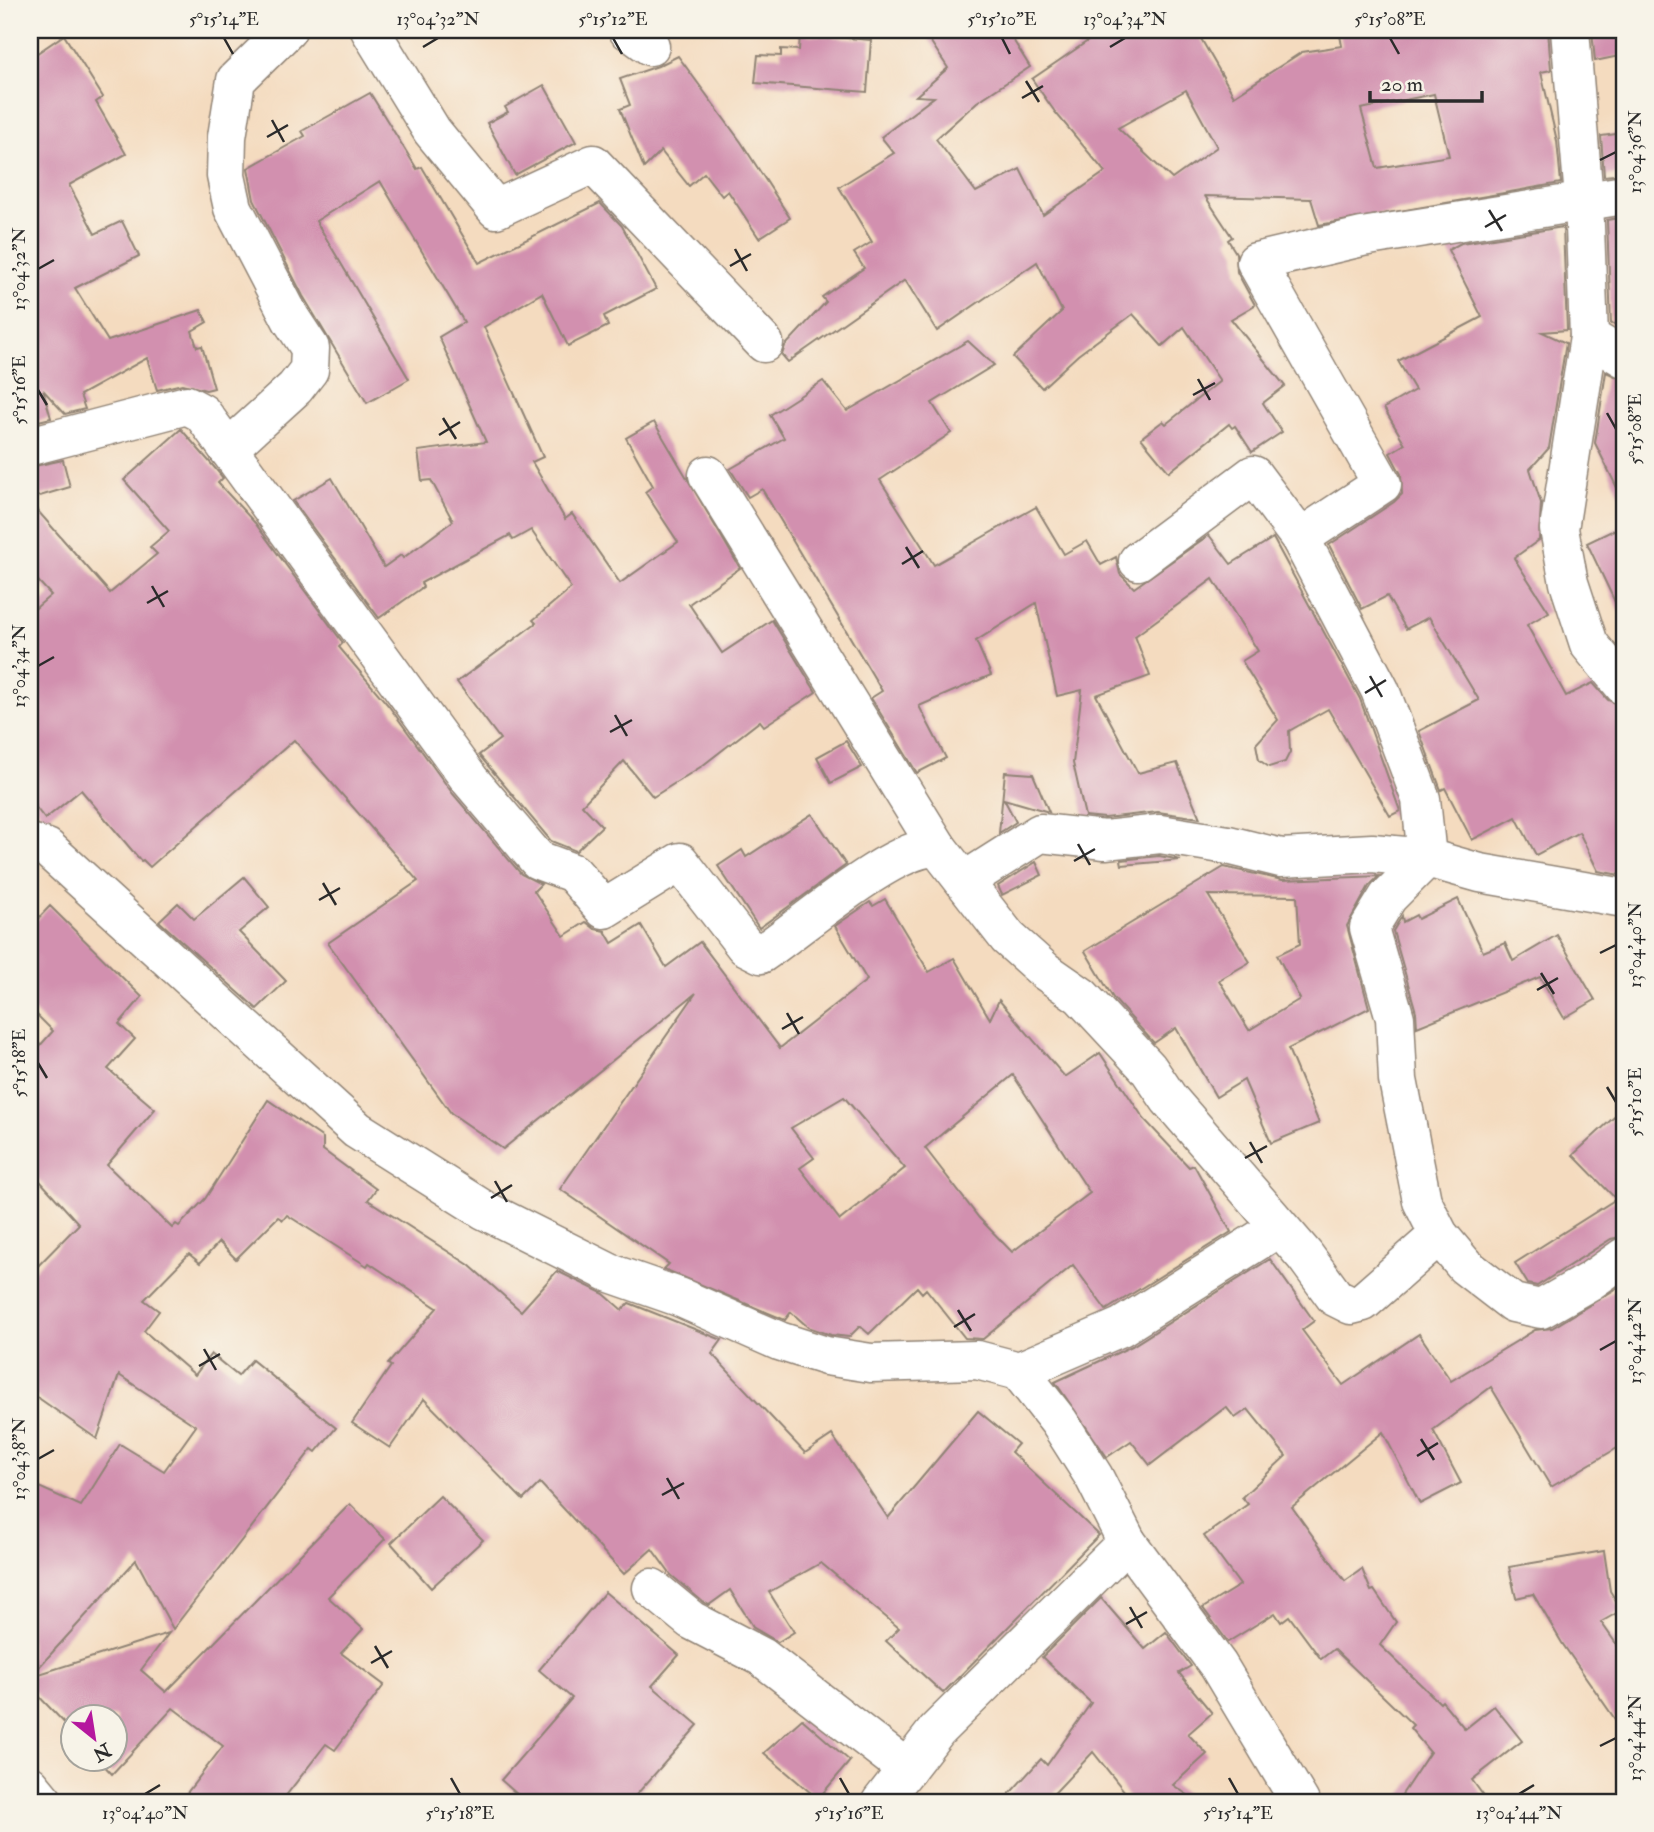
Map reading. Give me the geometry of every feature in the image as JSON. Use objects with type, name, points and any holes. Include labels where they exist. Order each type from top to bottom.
[{"type":"street","points":[[228,449],[295,388],[309,370],[310,348],[291,319],[233,208],[226,176],[227,137],[236,80],[287,30]]},
{"type":"street","points":[[370,30],[432,131],[496,209],[593,164],[764,342]]},
{"type":"street","points":[[1570,30],[1584,199],[1589,337],[1559,529],[1569,583],[1589,644],[1624,686]]},
{"type":"street","points":[[1300,538],[1382,484],[1256,262],[1363,237],[1584,199],[1624,195]]},
{"type":"street","points":[[1589,337],[1624,358]]},
{"type":"street","points":[[30,446],[187,405],[202,413],[470,780],[538,860],[573,873],[604,908],[680,862],[745,946],[761,954],[892,862],[925,846],[938,848]]},
{"type":"street","points":[[708,475],[938,848],[966,880],[1008,938],[1045,971],[1082,996],[1148,1068],[1168,1099],[1278,1228],[1305,1255],[1335,1297],[1351,1305],[1363,1302],[1439,1235]]},
{"type":"street","points":[[1138,561],[1253,475],[1300,538],[1380,690],[1421,799],[1427,858]]},
{"type":"street","points":[[966,880],[1040,833],[1105,840],[1160,834],[1228,845],[1281,858],[1373,853],[1427,858],[1480,873],[1624,898]]},
{"type":"street","points":[[30,843],[47,848],[357,1130],[484,1210],[610,1273],[679,1297],[779,1341],[826,1356],[871,1363],[978,1360],[1019,1371],[1059,1422],[1094,1477],[1127,1542],[1219,1665],[1300,1802]]},
{"type":"street","points":[[1427,858],[1388,897],[1369,928],[1395,1018],[1398,1080],[1422,1201],[1439,1235],[1465,1266],[1513,1303],[1541,1309],[1590,1282],[1624,1257]]},
{"type":"street","points":[[1019,1371],[1121,1326],[1278,1228]]},
{"type":"street","points":[[881,1802],[937,1730],[1127,1542]]},
{"type":"street","points":[[652,1588],[691,1620],[762,1657],[907,1769]]},
{"type":"street","points":[[30,1785],[44,1802]]},
{"type":"building","points":[[923,30],[1007,30],[1030,67],[977,102],[936,139],[976,192],[1020,169],[1043,215],[1105,172],[1055,112],[1032,79],[1104,30],[1196,30],[1234,96],[1302,52],[1342,46],[1339,30],[1548,30],[1551,70],[1541,72],[1557,141],[1561,183],[1319,225],[1311,199],[1205,196],[1232,237],[1228,240],[1236,253],[1237,272],[1255,305],[1231,319],[1285,386],[1263,403],[1282,432],[1252,452],[1235,426],[1232,428],[1229,424],[1169,472],[1141,438],[1163,421],[1166,424],[1220,381],[1184,327],[1162,346],[1133,314],[1078,355],[1042,388],[1013,357],[1062,311],[1037,262],[937,331],[905,280],[788,362],[782,355],[785,346],[826,302],[822,297],[864,268],[854,253],[872,242],[839,187],[894,153],[881,137],[934,97],[916,96],[948,68]],"holes":[[[1186,90],[1217,147],[1172,179],[1118,128]],[[1434,94],[1449,156],[1377,168],[1361,109]]]},
{"type":"building","points":[[1592,30],[1624,30],[1624,55],[1595,61]]},
{"type":"building","points":[[800,34],[871,40],[867,92],[755,83],[758,55],[781,56],[781,49],[799,50]]},
{"type":"building","points":[[64,35],[103,97],[96,102],[126,154],[69,185],[95,234],[122,221],[139,256],[75,288],[108,341],[201,310],[207,322],[192,331],[197,347],[202,346],[214,388],[206,390],[182,384],[157,390],[147,358],[80,395],[85,409],[65,414],[43,390],[51,418],[30,423],[30,58]]},
{"type":"building","points":[[678,56],[741,142],[790,218],[759,238],[728,191],[722,196],[704,173],[689,186],[661,151],[644,168],[620,109],[630,105],[620,79]]},
{"type":"building","points":[[544,85],[576,142],[515,175],[487,123],[508,112],[505,107]]},
{"type":"building","points":[[370,93],[417,169],[422,167],[479,263],[600,203],[622,226],[656,289],[604,316],[608,326],[568,346],[542,293],[484,327],[543,457],[532,462],[565,519],[572,514],[620,583],[678,542],[645,492],[653,486],[626,438],[654,422],[740,568],[689,604],[722,653],[772,620],[816,692],[764,726],[760,721],[702,766],[653,797],[624,761],[582,805],[602,826],[576,851],[551,841],[479,755],[500,739],[457,682],[536,623],[533,620],[571,588],[531,530],[513,540],[510,535],[421,583],[423,587],[379,618],[293,501],[332,478],[384,567],[401,555],[403,558],[453,521],[431,480],[422,481],[418,451],[486,442],[439,337],[464,322],[380,181],[316,221],[409,379],[367,403],[303,296],[254,200],[248,168],[305,136],[302,131]]},
{"type":"building","points":[[1624,133],[1624,174],[1604,176],[1601,136]]},
{"type":"building","points":[[1624,217],[1624,248],[1618,249],[1624,323],[1611,324],[1607,220]]},
{"type":"building","points":[[1563,227],[1567,330],[1542,332],[1566,343],[1549,448],[1530,469],[1541,503],[1539,540],[1514,558],[1549,612],[1527,625],[1566,696],[1593,683],[1608,700],[1624,707],[1624,873],[1620,875],[1598,871],[1579,832],[1536,855],[1516,817],[1472,840],[1445,788],[1441,790],[1419,731],[1479,700],[1429,617],[1406,629],[1387,596],[1362,609],[1329,545],[1402,494],[1401,474],[1390,453],[1405,444],[1384,408],[1415,390],[1398,361],[1482,317],[1448,250],[1461,243]]},
{"type":"building","points":[[968,341],[994,365],[932,403],[951,433],[880,480],[934,565],[1036,507],[1064,554],[1087,541],[1101,565],[1116,557],[1120,574],[1134,588],[1209,535],[1231,564],[1273,538],[1360,699],[1400,811],[1390,816],[1328,709],[1289,731],[1290,752],[1285,762],[1269,767],[1259,760],[1256,744],[1278,720],[1242,661],[1258,651],[1213,579],[1135,636],[1150,676],[1096,695],[1138,773],[1177,763],[1200,818],[1158,812],[1105,818],[1085,816],[1073,763],[1082,690],[1057,696],[1036,603],[976,641],[991,675],[919,706],[946,758],[917,773],[871,698],[882,691],[762,489],[748,497],[730,469],[784,438],[770,415],[823,381],[847,411]]},
{"type":"building","points":[[1606,372],[1624,380],[1624,502],[1595,443]]},
{"type":"building","points":[[181,429],[223,478],[218,483],[255,523],[343,643],[339,647],[388,705],[453,794],[521,874],[541,884],[534,891],[564,936],[586,922],[595,929],[605,931],[612,943],[641,925],[666,967],[700,942],[780,1048],[867,980],[835,926],[870,902],[873,906],[885,899],[929,972],[954,958],[990,1019],[999,1000],[1065,1077],[1100,1053],[1144,1119],[1189,1167],[1194,1165],[1231,1232],[1106,1310],[1073,1265],[983,1339],[965,1338],[926,1289],[922,1293],[917,1287],[869,1334],[860,1326],[849,1337],[831,1335],[808,1327],[791,1312],[785,1320],[664,1269],[669,1264],[560,1189],[696,993],[503,1149],[451,1113],[328,943],[418,881],[294,740],[150,867],[141,861],[81,790],[45,819],[30,800],[30,613],[51,595],[30,572],[30,502],[110,593],[157,554],[150,547],[169,531],[124,480]],"holes":[[[1013,1075],[1090,1193],[1012,1252],[979,1218],[925,1148]],[[844,1097],[905,1168],[840,1220],[800,1168],[814,1158],[791,1128]]]},
{"type":"building","points":[[63,460],[70,487],[30,499],[30,467]]},
{"type":"building","points":[[1624,525],[1624,621],[1587,543]]},
{"type":"building","points":[[846,741],[862,767],[831,783],[817,757]]},
{"type":"building","points":[[1005,772],[1033,774],[1049,812],[1004,799],[1016,822],[999,833]]},
{"type":"building","points":[[812,814],[846,865],[759,928],[718,866],[742,850],[746,857]]},
{"type":"building","points":[[1159,856],[1181,860],[1122,865],[1121,860]]},
{"type":"building","points":[[1036,862],[1042,875],[1002,895],[998,886]]},
{"type":"building","points":[[1224,867],[1282,880],[1379,876],[1369,886],[1347,926],[1369,1008],[1288,1049],[1319,1123],[1271,1143],[1244,1080],[1216,1097],[1176,1028],[1154,1043],[1113,998],[1085,951]],"holes":[[[1208,895],[1297,896],[1300,944],[1277,955],[1300,999],[1249,1030],[1219,980],[1250,962]]]},
{"type":"building","points":[[244,877],[269,907],[239,932],[286,981],[257,1009],[159,921],[178,903],[194,919]]},
{"type":"building","points":[[1458,899],[1483,952],[1505,943],[1513,961],[1557,935],[1595,1000],[1564,1018],[1540,977],[1417,1027],[1416,1012],[1393,931],[1402,916],[1403,922],[1416,915],[1418,919]]},
{"type":"building","points":[[50,906],[142,997],[119,1024],[135,1039],[108,1069],[155,1109],[107,1165],[172,1228],[176,1224],[179,1226],[205,1199],[268,1100],[323,1138],[323,1150],[376,1189],[368,1200],[469,1265],[521,1311],[557,1271],[604,1294],[622,1310],[629,1303],[722,1340],[712,1354],[805,1453],[832,1435],[888,1518],[978,1411],[1018,1444],[1011,1452],[1099,1535],[943,1693],[886,1641],[899,1628],[821,1563],[769,1592],[794,1632],[778,1642],[754,1628],[730,1590],[709,1605],[703,1602],[671,1575],[652,1549],[624,1574],[540,1483],[523,1500],[424,1399],[390,1448],[352,1423],[391,1366],[388,1364],[437,1308],[369,1263],[367,1266],[287,1215],[283,1220],[278,1217],[236,1259],[219,1242],[200,1263],[189,1254],[144,1300],[159,1311],[144,1331],[195,1375],[211,1354],[238,1376],[252,1360],[336,1428],[316,1452],[312,1449],[173,1629],[136,1560],[30,1677],[30,1483],[81,1506],[120,1444],[164,1471],[196,1426],[119,1375],[97,1439],[30,1392],[30,1274],[79,1224],[30,1170],[30,1057],[53,1031],[30,1008],[30,927]]},
{"type":"building","points":[[1624,1108],[1624,1236],[1611,1239],[1537,1286],[1528,1284],[1515,1263],[1616,1199],[1573,1155]]},
{"type":"building","points":[[1270,1259],[1314,1321],[1302,1330],[1343,1385],[1419,1334],[1451,1381],[1535,1330],[1552,1328],[1624,1284],[1624,1444],[1551,1487],[1491,1387],[1433,1430],[1461,1483],[1420,1504],[1383,1432],[1292,1507],[1345,1581],[1362,1569],[1371,1591],[1374,1590],[1396,1622],[1380,1645],[1440,1703],[1442,1701],[1465,1729],[1494,1706],[1522,1741],[1472,1780],[1488,1802],[1397,1802],[1430,1752],[1410,1728],[1413,1725],[1334,1649],[1321,1659],[1289,1616],[1281,1622],[1275,1613],[1228,1642],[1203,1608],[1240,1585],[1204,1536],[1248,1504],[1242,1497],[1286,1456],[1248,1409],[1235,1418],[1226,1407],[1150,1465],[1131,1441],[1107,1457],[1055,1382],[1132,1346]]},
{"type":"building","points":[[440,1496],[483,1540],[431,1588],[391,1543]]},
{"type":"building","points":[[350,1504],[385,1539],[328,1597],[363,1629],[341,1653],[384,1685],[335,1750],[326,1744],[281,1802],[180,1802],[223,1746],[173,1708],[130,1755],[130,1702],[60,1702],[60,1718],[30,1687],[30,1677],[169,1633],[141,1670],[166,1692]]},
{"type":"building","points":[[1604,1551],[1610,1591],[1622,1610],[1601,1622],[1624,1655],[1624,1732],[1562,1643],[1533,1594],[1516,1598],[1509,1567]]},
{"type":"building","points":[[605,1592],[679,1655],[652,1686],[698,1725],[630,1802],[526,1802],[501,1780],[572,1698],[539,1670]]},
{"type":"building","points":[[1101,1598],[1145,1649],[1166,1632],[1191,1666],[1179,1673],[1212,1713],[1188,1734],[1207,1754],[1173,1785],[1198,1802],[1133,1802],[1093,1752],[1046,1802],[1002,1802],[1041,1759],[1047,1765],[1091,1703],[1042,1657]]},
{"type":"building","points":[[802,1719],[850,1761],[818,1799],[764,1753]]}]
